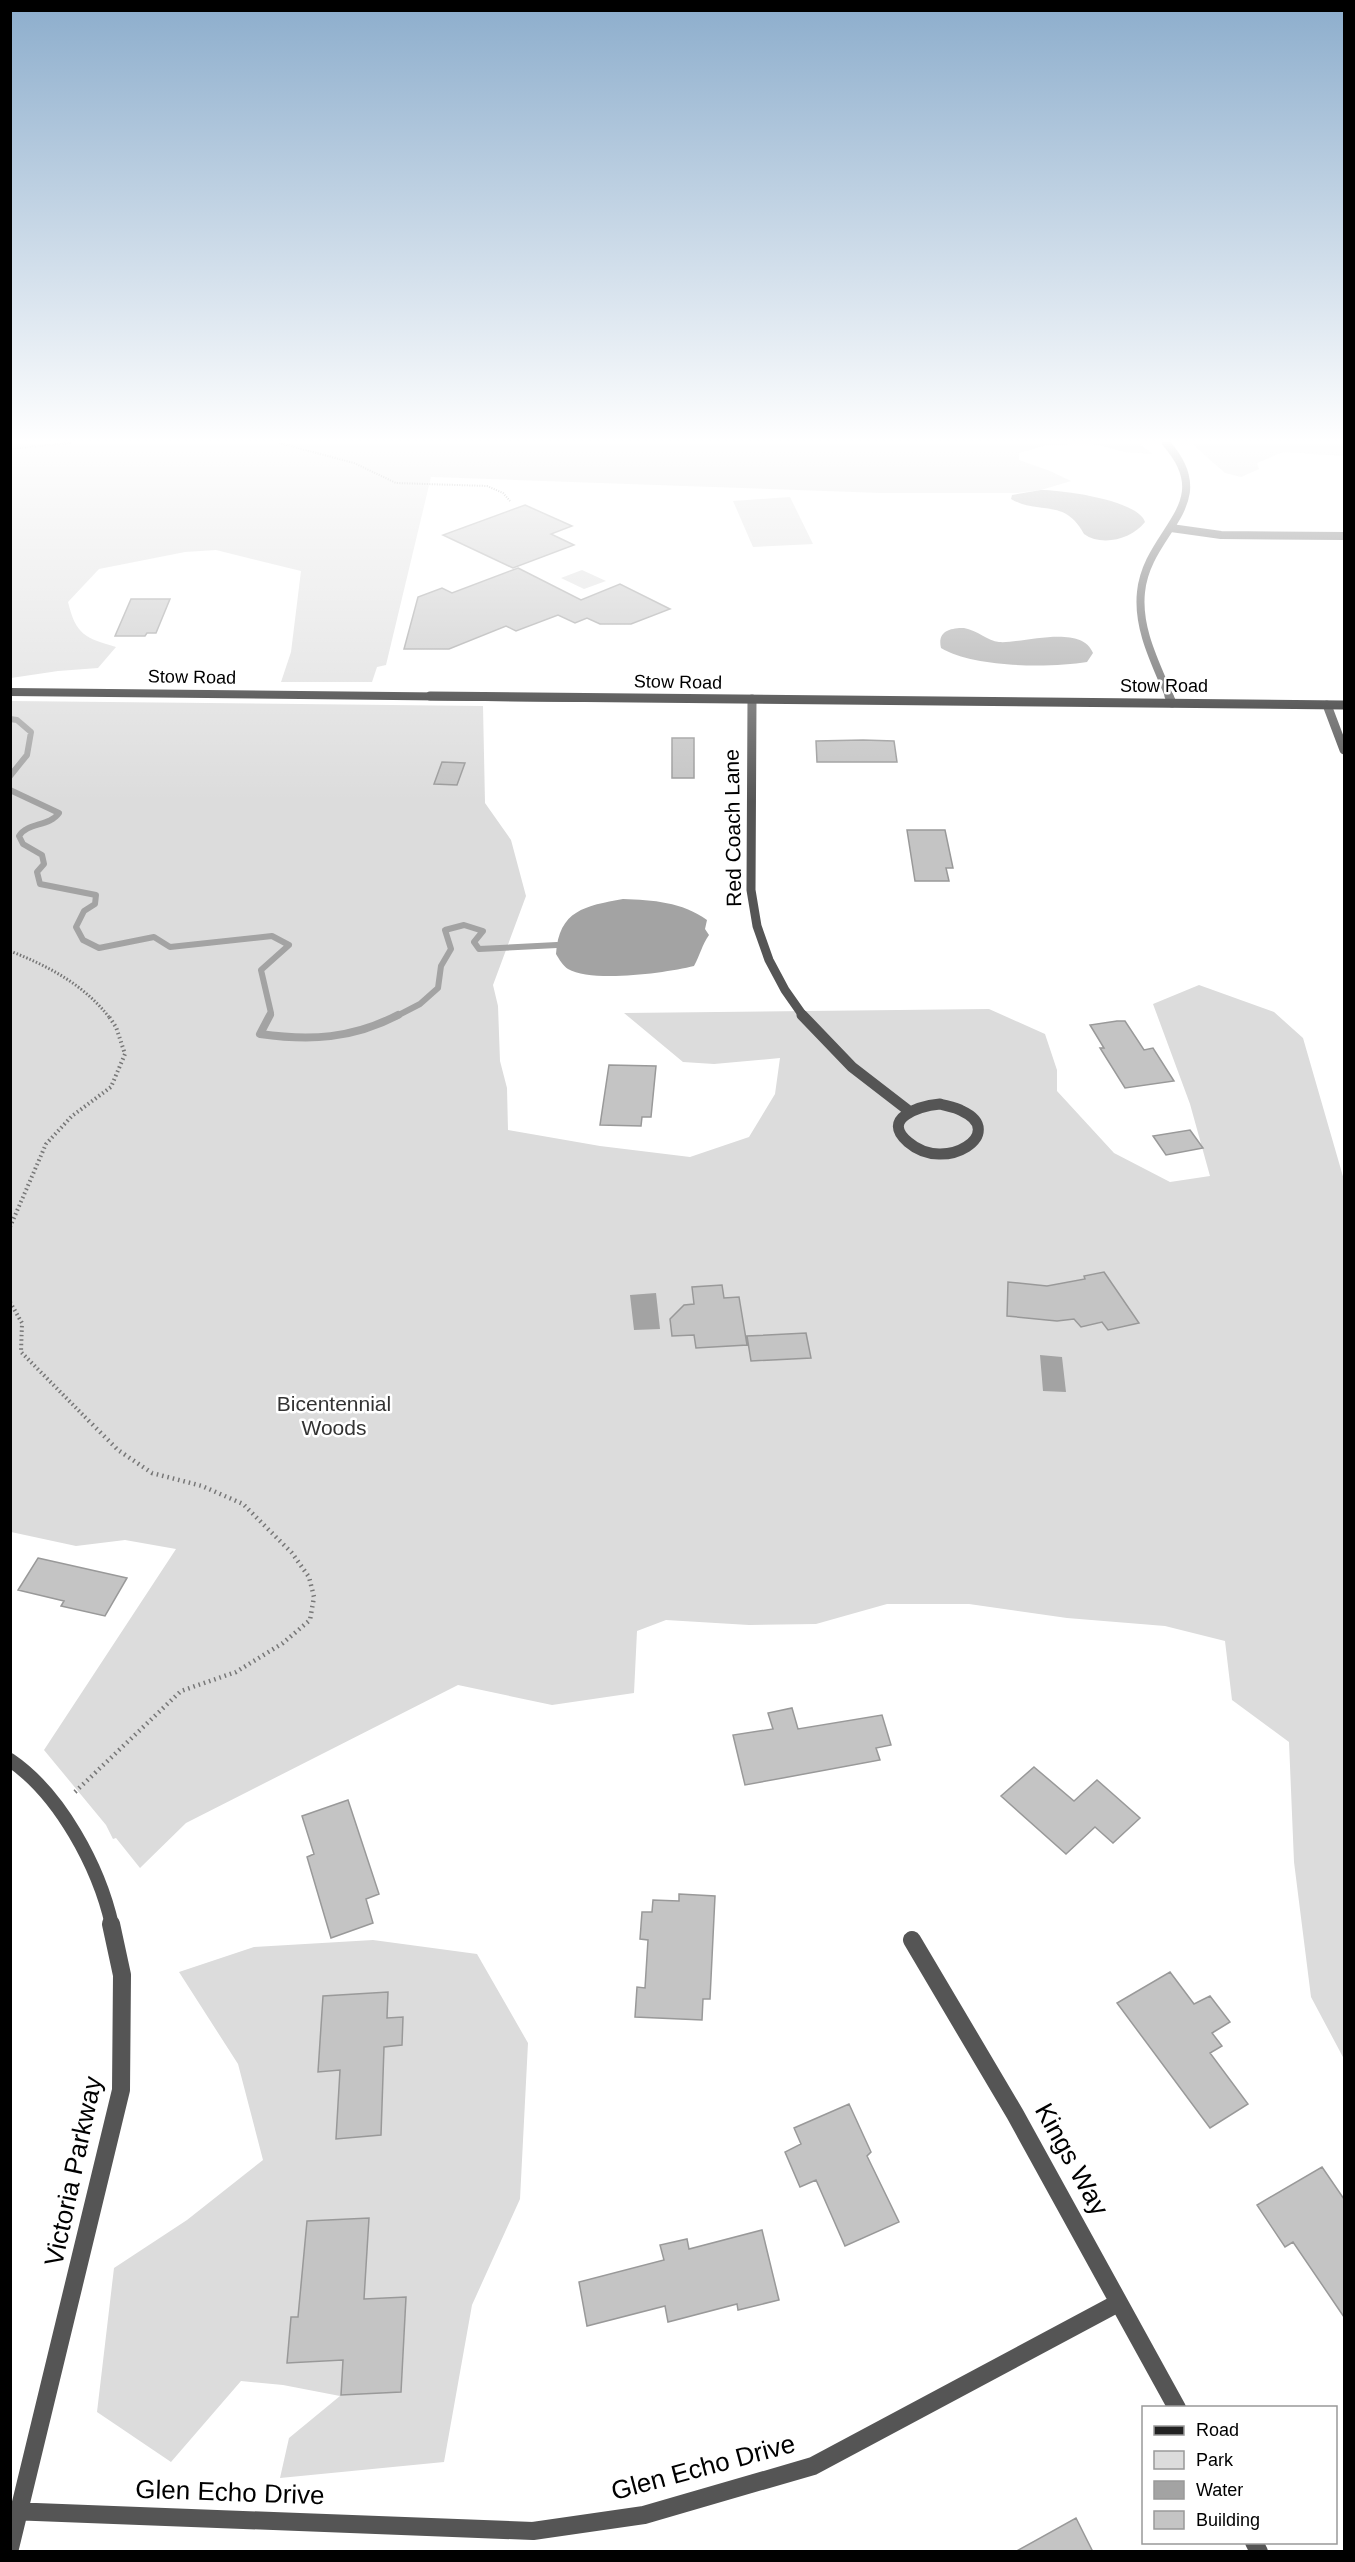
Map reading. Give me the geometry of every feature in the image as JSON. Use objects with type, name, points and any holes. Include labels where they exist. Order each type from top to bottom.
[{"type":"street","points":[[1151,563],[1145,574],[1140,598],[1142,624],[1172,703]]},
{"type":"street","name":"Stow Road","points":[[10,692],[1344,705]]},
{"type":"street","name":"Red Coach Lane","points":[[752,699],[751,890],[754,916],[764,951],[782,988],[808,1024],[869,1083],[909,1111]]},
{"type":"street","points":[[1328,705],[1344,750]]},
{"type":"street","points":[[926,1105],[953,1106],[974,1118],[979,1126],[979,1135],[975,1143],[967,1150],[956,1154],[943,1155],[924,1152],[908,1143],[899,1128],[901,1120],[909,1111],[926,1105]]},
{"type":"street","name":"Victoria Parkway","points":[[10,1760],[28,1773],[74,1830],[106,1899],[122,1975],[121,2090],[15,2511],[10,2548]]},
{"type":"street","name":"Kings Way","points":[[912,1941],[1005,2095],[1176,2406]]},
{"type":"street","name":"Glen Echo Drive","points":[[15,2511],[533,2531],[644,2516],[813,2466],[1118,2303]]},
{"type":"path","points":[[10,951],[50,967],[82,989],[112,1020],[125,1054],[111,1087],[72,1116],[46,1144],[10,1227]]},
{"type":"path","points":[[10,1302],[22,1323],[21,1352],[118,1450],[152,1473],[202,1486],[243,1504],[292,1553],[309,1577],[314,1597],[310,1620],[283,1643],[236,1672],[180,1691],[75,1792]]},
{"type":"green space","points":[[11,563],[132,563],[99,569],[68,602],[75,622],[83,634],[116,647],[98,668],[11,678]]},
{"type":"green space","points":[[267,563],[411,563],[386,665],[377,667],[372,682],[281,682],[291,652],[301,571]]},
{"type":"green space","points":[[582,570],[606,581],[584,589],[561,578]]},
{"type":"green space","name":"Bicentennial Woods","points":[[11,701],[483,706],[485,803],[511,840],[526,896],[493,985],[498,1006],[500,1061],[507,1088],[508,1130],[600,1146],[690,1157],[749,1137],[775,1094],[780,1058],[714,1064],[683,1062],[624,1013],[989,1009],[1045,1034],[1057,1070],[1057,1091],[1114,1153],[1170,1182],[1210,1176],[1190,1104],[1153,1004],[1199,985],[1274,1012],[1303,1038],[1344,1180],[1344,2059],[1311,1997],[1294,1862],[1289,1742],[1232,1700],[1225,1641],[1165,1626],[1067,1618],[969,1604],[887,1604],[816,1624],[749,1625],[666,1620],[637,1631],[634,1693],[552,1705],[458,1685],[186,1823],[140,1868],[116,1838],[113,1839],[106,1825],[44,1750],[176,1549],[125,1540],[76,1546],[11,1532]]},
{"type":"green space","points":[[373,1940],[477,1954],[528,2043],[520,2199],[472,2305],[444,2462],[280,2478],[289,2438],[340,2396],[283,2385],[241,2381],[171,2462],[97,2412],[114,2268],[187,2220],[263,2160],[238,2064],[179,1972],[254,1947]]},
{"type":"water","points":[[964,628],[999,642],[1050,637],[1076,639],[1086,644],[1093,653],[1087,662],[1012,665],[955,655],[941,648],[940,642],[943,634]]},
{"type":"water","points":[[623,899],[656,901],[677,906],[688,909],[707,920],[705,929],[709,935],[694,966],[648,974],[611,976],[579,973],[564,966],[556,954],[558,939],[568,919],[597,904]]},
{"type":"water","points":[[656,1293],[660,1329],[634,1330],[630,1295]]},
{"type":"water","points":[[1040,1355],[1062,1357],[1066,1392],[1043,1391]]},
{"type":"building","points":[[501,563],[527,563],[513,568]]},
{"type":"building","points":[[518,568],[581,600],[620,584],[670,609],[631,624],[600,624],[587,618],[575,623],[558,615],[516,631],[506,626],[449,649],[404,649],[418,597],[442,588],[452,593]]},
{"type":"building","points":[[131,599],[170,599],[156,633],[147,633],[145,636],[115,636]]},
{"type":"building","points":[[672,738],[694,738],[694,778],[672,778]]},
{"type":"building","points":[[816,741],[894,741],[897,762],[817,762]]},
{"type":"building","points":[[442,762],[465,763],[457,785],[434,784]]},
{"type":"building","points":[[907,830],[945,830],[953,868],[946,868],[949,881],[915,881]]},
{"type":"building","points":[[1125,1021],[1144,1050],[1153,1048],[1174,1081],[1125,1088],[1100,1048],[1104,1048],[1090,1025]]},
{"type":"building","points":[[609,1065],[656,1066],[651,1117],[642,1117],[641,1126],[600,1125]]},
{"type":"building","points":[[1190,1130],[1203,1148],[1166,1155],[1153,1136]]},
{"type":"building","points":[[1104,1272],[1139,1323],[1108,1330],[1102,1322],[1081,1327],[1074,1319],[1057,1321],[1007,1316],[1008,1282],[1047,1286],[1085,1279],[1084,1276]]},
{"type":"building","points":[[722,1285],[724,1298],[739,1297],[747,1345],[696,1348],[694,1335],[672,1336],[670,1319],[684,1305],[694,1304],[692,1287]]},
{"type":"building","points":[[806,1333],[811,1358],[751,1361],[747,1336]]},
{"type":"building","points":[[38,1558],[127,1578],[105,1616],[61,1606],[64,1601],[18,1590]]},
{"type":"building","points":[[792,1708],[798,1729],[882,1715],[891,1745],[876,1748],[880,1760],[745,1785],[733,1735],[773,1729],[768,1713]]},
{"type":"building","points":[[1034,1767],[1074,1801],[1097,1780],[1140,1818],[1113,1843],[1095,1827],[1066,1854],[1001,1796]]},
{"type":"building","points":[[348,1800],[379,1894],[366,1899],[373,1923],[331,1938],[307,1857],[314,1854],[302,1816]]},
{"type":"building","points":[[679,1894],[715,1896],[710,1999],[703,1999],[702,2020],[635,2017],[637,1987],[645,1988],[648,1940],[640,1939],[642,1912],[652,1912],[653,1900],[679,1901]]},
{"type":"building","points":[[1170,1972],[1194,2004],[1210,1996],[1230,2022],[1212,2033],[1222,2046],[1210,2053],[1248,2104],[1210,2128],[1117,2003]]},
{"type":"building","points":[[388,1992],[387,2018],[403,2017],[402,2045],[384,2047],[381,2135],[336,2139],[340,2070],[318,2072],[323,1996]]},
{"type":"building","points":[[849,2104],[871,2152],[867,2156],[899,2222],[845,2246],[816,2180],[800,2187],[785,2152],[801,2144],[794,2128]]},
{"type":"building","points":[[1322,2167],[1344,2199],[1344,2317],[1293,2242],[1285,2247],[1257,2205]]},
{"type":"building","points":[[369,2218],[364,2299],[406,2297],[401,2392],[341,2395],[343,2360],[287,2363],[291,2317],[298,2317],[307,2221]]},
{"type":"building","points":[[762,2230],[779,2300],[738,2310],[737,2304],[668,2322],[665,2306],[587,2326],[579,2282],[664,2260],[660,2245],[687,2239],[689,2249]]},
{"type":"building","points":[[1076,2518],[1093,2552],[1015,2552]]},
{"type":"waterway","points":[[10,719],[17,720],[31,732],[27,755],[10,776]]},
{"type":"waterway","points":[[10,790],[59,813],[50,821],[28,828],[19,836],[23,844],[42,855],[44,864],[37,872],[40,884],[96,895],[95,904],[84,911],[76,927],[83,940],[99,948],[154,937],[170,947],[272,936],[289,945],[261,970],[270,1015]]},
{"type":"waterway","points":[[395,1017],[420,1004],[438,988],[441,966],[451,949],[445,930],[464,925],[483,931],[474,942],[479,949],[557,945]]},
{"type":"waterway","points":[[270,1015],[260,1034],[296,1037],[347,1033],[364,1029],[398,1015]]}]
